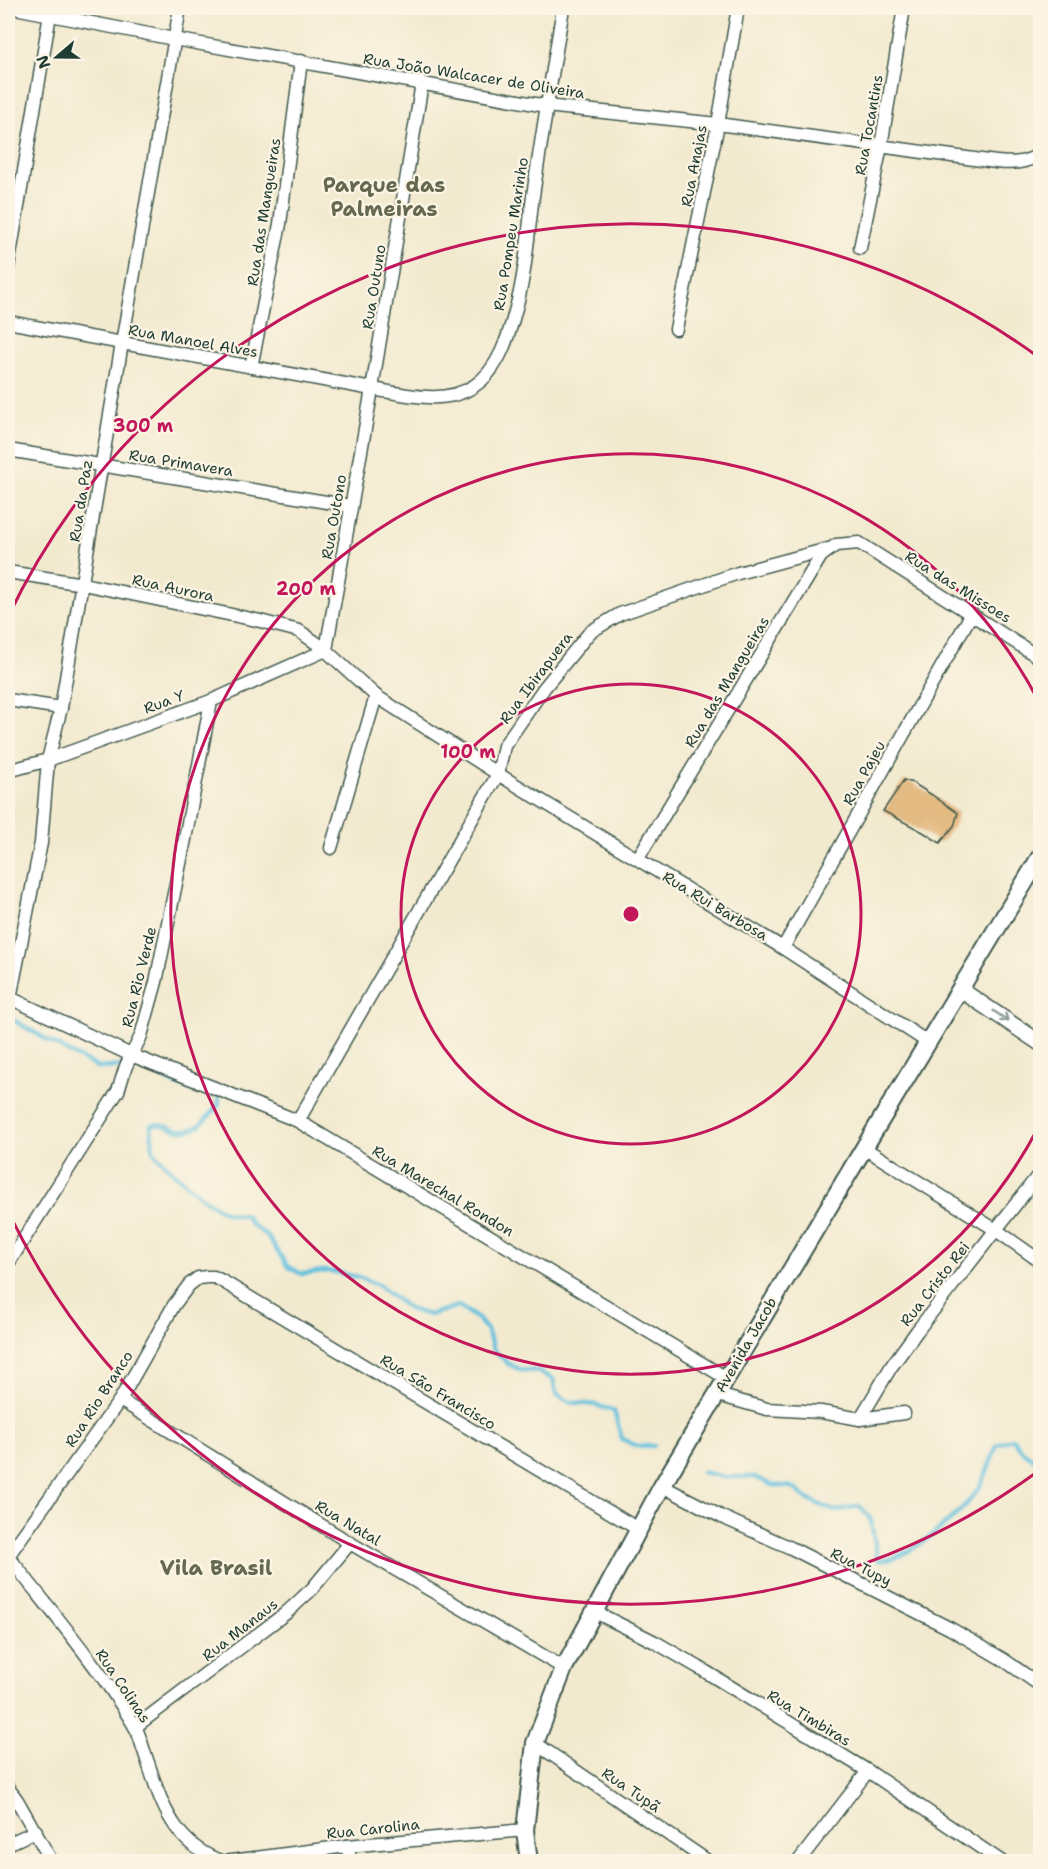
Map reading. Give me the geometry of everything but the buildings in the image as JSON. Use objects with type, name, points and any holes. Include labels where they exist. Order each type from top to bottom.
[{"type":"main road","name":"Avenida Jacob","points":[[529,1862],[525,1830],[536,1743],[564,1668],[662,1486],[1041,857]]},
{"type":"street","name":"Rua João Walcacer de Oliveira","points":[[15,8],[50,10],[174,39],[546,105],[718,124],[1010,164],[1027,162],[1039,155]]},
{"type":"street","name":"Rua da Paz","points":[[9,997],[41,843],[48,760],[61,708],[83,584],[180,8]]},
{"type":"street","name":"Rua Pompeu Marinho","points":[[372,389],[420,396],[442,396],[467,391],[486,377],[494,367],[517,307],[546,105],[563,8]]},
{"type":"street","name":"Rua Anajas","points":[[676,330],[718,124],[738,8]]},
{"type":"street","name":"Rua Tocantins","points":[[860,248],[881,146],[904,8]]},
{"type":"street","points":[[8,267],[50,10]]},
{"type":"street","name":"Rua das Mangueiras","points":[[251,367],[280,224],[301,61]]},
{"type":"street","name":"Rua Outuno","points":[[372,389],[422,83]]},
{"type":"street","name":"Rua Manoel Alves","points":[[8,322],[372,389]]},
{"type":"street","name":"Rua Outono","points":[[326,651],[372,389]]},
{"type":"street","name":"Rua Primavera","points":[[8,450],[351,506]]},
{"type":"street","name":"Rua das Missoes","points":[[828,549],[836,545],[859,543],[1041,658]]},
{"type":"street","name":"Rua das Mangueiras","points":[[638,858],[821,556],[828,549]]},
{"type":"street","name":"Rua Ibirapuera","points":[[298,1121],[498,774],[504,746],[544,688],[590,632],[620,614],[738,573],[828,549]]},
{"type":"street","name":"Rua Aurora","points":[[8,572],[83,584],[292,628],[326,651],[376,696]]},
{"type":"street","name":"Rua Pajeu","points":[[783,948],[972,613]]},
{"type":"street","name":"Rua Y","points":[[8,771],[48,760],[211,701],[326,651]]},
{"type":"street","points":[[331,848],[376,696]]},
{"type":"street","name":"Rua Rui Barbosa","points":[[376,696],[498,774],[783,948],[929,1042]]},
{"type":"street","points":[[8,700],[61,708]]},
{"type":"street","name":"Rua Rio Verde","points":[[8,1264],[118,1090],[141,1036],[156,982],[211,701]]},
{"type":"street","points":[[961,990],[1041,1043]]},
{"type":"street","name":"Rua Marechal Rondon","points":[[9,997],[131,1055],[298,1121],[726,1378]]},
{"type":"street","points":[[864,1148],[996,1230],[1041,1261]]},
{"type":"street","name":"Rua Cristo Rei","points":[[860,1419],[917,1331],[1041,1173]]},
{"type":"street","name":"Rua Rio Branco","points":[[8,1556],[120,1400],[174,1305],[189,1285],[198,1278],[214,1277],[222,1281]]},
{"type":"street","name":"Rua São Francisco","points":[[222,1281],[638,1529]]},
{"type":"street","points":[[718,1395],[767,1409],[821,1412],[860,1419],[904,1413]]},
{"type":"street","name":"Rua Natal","points":[[120,1400],[350,1543],[564,1668]]},
{"type":"street","name":"Rua Tupy","points":[[662,1486],[951,1629],[1041,1685]]},
{"type":"street","name":"Rua Manaus","points":[[135,1727],[286,1613],[312,1589],[350,1543]]},
{"type":"street","name":"Rua Colinas","points":[[8,1556],[97,1671],[135,1727],[162,1802],[174,1824],[186,1840],[197,1849],[208,1857],[223,1862]]},
{"type":"street","name":"Rua Timbiras","points":[[595,1612],[698,1667],[868,1771],[1002,1862]]},
{"type":"street","name":"Rua Tupã","points":[[536,1743],[709,1862]]},
{"type":"street","points":[[798,1862],[868,1771]]},
{"type":"street","points":[[8,1788],[36,1831],[52,1862]]},
{"type":"street","name":"Rua Carolina","points":[[223,1862],[347,1846],[525,1830]]},
{"type":"street","points":[[8,1844],[36,1831]]},
{"type":"street","points":[[347,1846],[351,1862]]},
{"type":"waterway","points":[[8,1017],[99,1068],[126,1066],[149,1070],[174,1083],[197,1091],[218,1093],[219,1104],[195,1128],[182,1130],[151,1125],[153,1151],[179,1177],[222,1211],[245,1215],[251,1224],[268,1237],[288,1267],[302,1274],[323,1271],[361,1278],[378,1285],[409,1309],[429,1315],[458,1306],[478,1319],[487,1330],[493,1349],[508,1364],[521,1370],[536,1371],[553,1379],[556,1394],[570,1402],[596,1405],[614,1411],[622,1439],[637,1446],[654,1446]]},
{"type":"waterway","points":[[702,1472],[724,1477],[755,1477],[772,1485],[792,1487],[809,1500],[835,1511],[859,1506],[870,1517],[878,1560],[889,1559],[916,1547],[966,1505],[981,1485],[997,1445],[1012,1439],[1024,1452],[1040,1463]]},
{"type":"district","name":"Parque das Palmeiras","points":[[384,197]]},
{"type":"district","name":"Vila Brasil","points":[[216,1568]]}]
